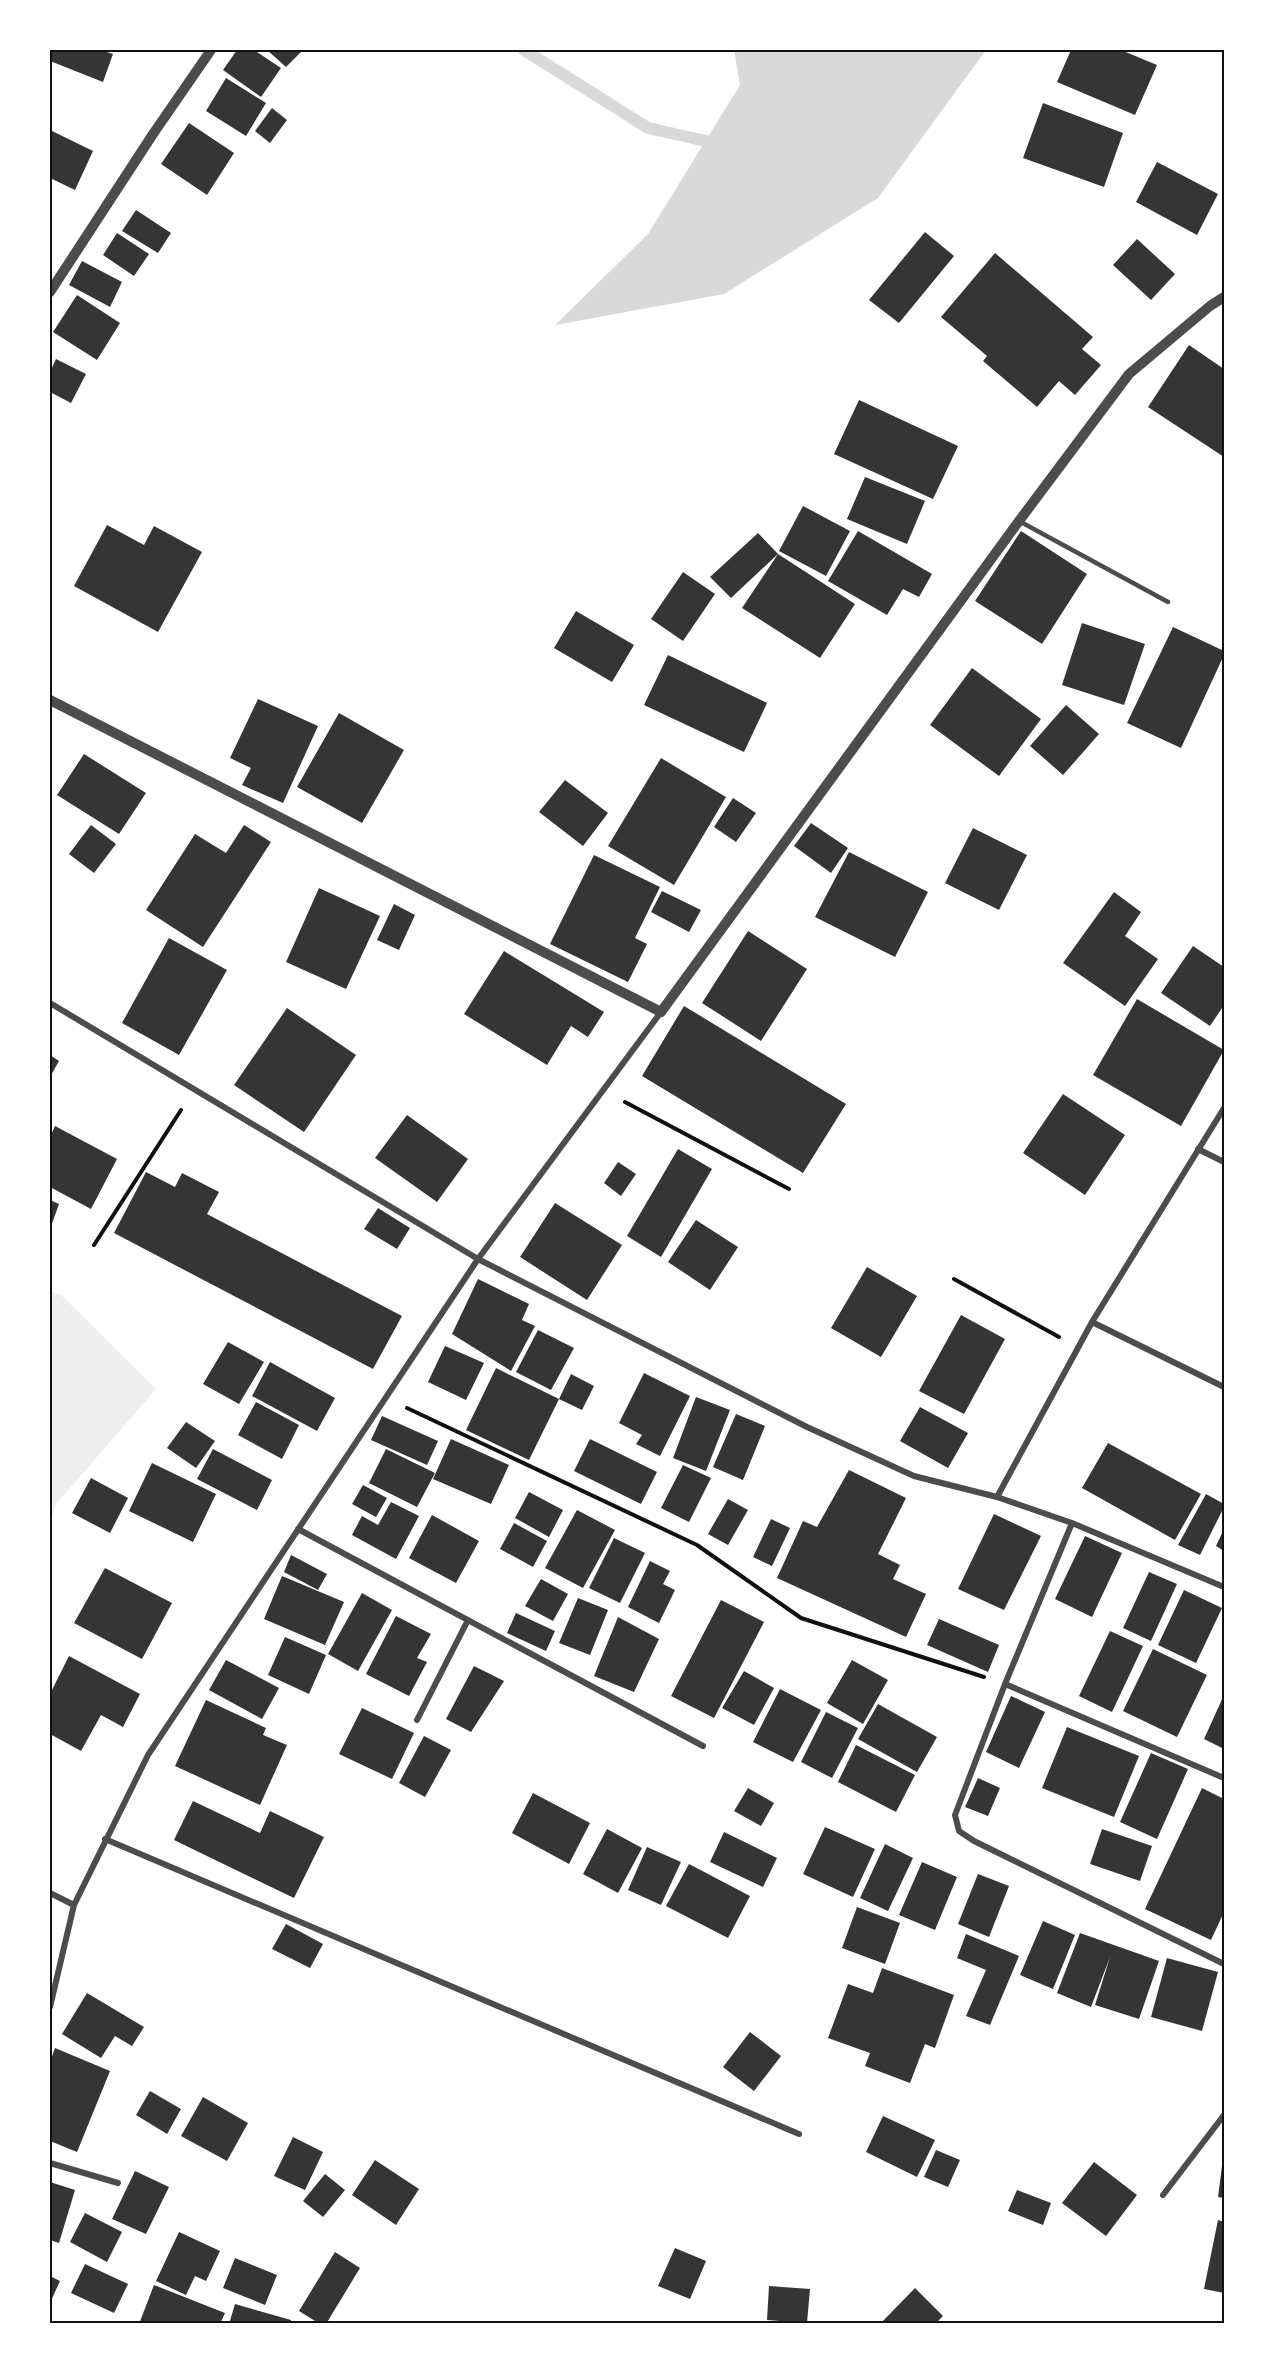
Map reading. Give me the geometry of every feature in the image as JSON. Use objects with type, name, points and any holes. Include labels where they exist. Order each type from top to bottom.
[{"type":"street","points":[[50,292],[211,50]]},
{"type":"street","points":[[50,2007],[74,1905],[148,1755],[384,1397],[478,1259],[1129,374],[1210,306],[1224,297]]},
{"type":"street","points":[[50,700],[661,1012]]},
{"type":"street","points":[[50,1003],[478,1259],[807,1426],[914,1476],[997,1497],[1072,1523],[1224,1587]]},
{"type":"street","points":[[997,1497],[1092,1322],[1224,1108]]},
{"type":"street","points":[[1198,1149],[1224,1162]]},
{"type":"street","points":[[1092,1322],[1224,1387]]},
{"type":"street","points":[[1072,1523],[1005,1684],[955,1815],[959,1831],[974,1842],[1224,1964]]},
{"type":"street","points":[[298,1529],[703,1746]]},
{"type":"street","points":[[417,1720],[468,1620]]},
{"type":"street","points":[[1005,1684],[1224,1778]]},
{"type":"street","points":[[105,1839],[799,2134]]},
{"type":"street","points":[[50,1893],[74,1905]]},
{"type":"street","points":[[1163,2195],[1224,2115]]},
{"type":"street","points":[[50,2163],[118,2183]]},
{"type":"lane","points":[[1019,521],[1168,602]]},
{"type":"path","points":[[94,1245],[195,1089]]},
{"type":"path","points":[[603,1090],[789,1190]]},
{"type":"path","points":[[954,1279],[1078,1348]]},
{"type":"path","points":[[384,1397],[697,1545],[801,1618],[1005,1684]]},
{"type":"shaded area","points":[[734,50],[986,50],[878,198],[724,294],[555,325],[648,234],[740,85]]},
{"type":"shaded area","points":[[50,1291],[61,1295],[156,1389],[56,1504],[50,1522]]},
{"type":"building","points":[[50,50],[101,50],[113,54],[103,82],[50,61]]},
{"type":"building","points":[[237,50],[254,50],[281,68],[261,97],[223,70]]},
{"type":"building","points":[[267,50],[303,50],[286,67]]},
{"type":"building","points":[[1071,50],[1121,50],[1157,65],[1135,115],[1057,82]]},
{"type":"building","points":[[226,78],[266,103],[246,136],[206,111]]},
{"type":"building","points":[[1043,103],[1123,133],[1104,187],[1023,158]]},
{"type":"building","points":[[272,108],[287,120],[270,143],[255,131]]},
{"type":"building","points":[[189,123],[234,153],[207,195],[161,164]]},
{"type":"building","points":[[50,130],[93,151],[75,190],[50,178]]},
{"type":"building","points":[[1157,162],[1218,194],[1197,235],[1136,202]]},
{"type":"building","points":[[136,210],[171,233],[158,253],[122,231]]},
{"type":"building","points":[[925,232],[954,256],[899,323],[869,300]]},
{"type":"building","points":[[117,233],[149,254],[134,276],[103,255]]},
{"type":"building","points":[[1137,239],[1175,274],[1151,300],[1113,265]]},
{"type":"building","points":[[995,253],[1093,337],[1082,349],[1101,365],[1075,395],[1059,381],[1037,407],[983,361],[987,356],[941,317]]},
{"type":"building","points":[[82,261],[122,282],[110,307],[69,285]]},
{"type":"building","points":[[77,295],[120,323],[97,360],[53,332]]},
{"type":"building","points":[[1189,345],[1224,369],[1224,457],[1148,407]]},
{"type":"building","points":[[56,359],[86,374],[71,403],[50,392],[50,372]]},
{"type":"building","points":[[859,400],[958,446],[933,499],[834,454]]},
{"type":"building","points":[[865,477],[925,501],[907,544],[847,519]]},
{"type":"building","points":[[803,506],[850,531],[826,576],[779,551]]},
{"type":"building","points":[[107,525],[144,545],[154,526],[202,552],[158,632],[74,586]]},
{"type":"building","points":[[858,531],[932,574],[919,597],[903,589],[887,615],[828,581]]},
{"type":"building","points":[[1021,531],[1087,574],[1042,644],[975,601]]},
{"type":"building","points":[[758,533],[778,554],[731,598],[710,577]]},
{"type":"building","points":[[778,554],[855,604],[820,658],[742,608]]},
{"type":"building","points":[[683,572],[715,594],[683,641],[651,619]]},
{"type":"building","points":[[576,611],[634,645],[612,682],[554,648]]},
{"type":"building","points":[[1082,623],[1145,644],[1124,705],[1062,685]]},
{"type":"building","points":[[1173,627],[1224,651],[1181,748],[1127,723]]},
{"type":"building","points":[[668,655],[767,703],[744,752],[644,705]]},
{"type":"building","points":[[972,668],[1041,719],[999,776],[930,725]]},
{"type":"building","points":[[258,699],[318,726],[283,803],[242,785],[251,768],[230,758]]},
{"type":"building","points":[[1066,705],[1099,734],[1063,775],[1030,746]]},
{"type":"building","points":[[339,713],[404,750],[362,823],[297,787]]},
{"type":"building","points":[[84,754],[146,793],[119,834],[57,795]]},
{"type":"building","points":[[661,758],[726,797],[674,885],[608,846]]},
{"type":"building","points":[[565,780],[608,813],[583,846],[539,812]]},
{"type":"building","points":[[733,798],[756,813],[736,842],[714,827]]},
{"type":"building","points":[[811,823],[848,848],[831,873],[794,846]]},
{"type":"building","points":[[91,825],[116,844],[94,873],[69,854]]},
{"type":"building","points":[[244,825],[271,842],[203,947],[146,910],[195,834],[226,853]]},
{"type":"building","points":[[973,828],[1027,855],[999,910],[945,883]]},
{"type":"building","points":[[849,852],[928,892],[895,957],[815,917]]},
{"type":"building","points":[[594,855],[660,887],[635,938],[647,944],[628,982],[550,944]]},
{"type":"building","points":[[319,888],[380,916],[346,989],[286,962]]},
{"type":"building","points":[[662,891],[701,910],[689,932],[651,912]]},
{"type":"building","points":[[1114,892],[1141,912],[1125,936],[1158,959],[1125,1006],[1063,963]]},
{"type":"building","points":[[394,904],[415,915],[399,950],[377,940]]},
{"type":"building","points":[[748,931],[807,969],[761,1041],[702,1003]]},
{"type":"building","points":[[169,938],[227,970],[179,1055],[122,1023]]},
{"type":"building","points":[[1193,946],[1224,967],[1224,1005],[1210,1026],[1161,993]]},
{"type":"building","points":[[504,951],[604,1012],[588,1037],[571,1026],[547,1065],[464,1014]]},
{"type":"building","points":[[1137,999],[1224,1050],[1181,1126],[1093,1075]]},
{"type":"building","points":[[684,1006],[846,1104],[803,1173],[642,1076]]},
{"type":"building","points":[[287,1008],[356,1055],[304,1132],[234,1085]]},
{"type":"building","points":[[50,1055],[59,1061],[50,1077]]},
{"type":"building","points":[[1063,1094],[1125,1135],[1085,1195],[1023,1153]]},
{"type":"building","points":[[407,1115],[468,1159],[437,1202],[375,1158]]},
{"type":"building","points":[[55,1126],[117,1159],[91,1209],[50,1187],[50,1137]]},
{"type":"building","points":[[678,1149],[712,1169],[661,1257],[627,1236]]},
{"type":"building","points":[[618,1162],[636,1174],[621,1196],[604,1183]]},
{"type":"building","points":[[146,1172],[175,1187],[182,1173],[219,1192],[207,1214],[402,1316],[373,1369],[114,1233]]},
{"type":"building","points":[[50,1200],[59,1204],[50,1229]]},
{"type":"building","points":[[555,1203],[622,1245],[587,1300],[520,1257]]},
{"type":"building","points":[[378,1208],[410,1228],[397,1249],[364,1229]]},
{"type":"building","points":[[696,1220],[738,1247],[710,1290],[668,1262]]},
{"type":"building","points":[[867,1267],[917,1296],[881,1357],[831,1328]]},
{"type":"building","points":[[478,1279],[529,1304],[522,1320],[535,1326],[511,1371],[452,1334]]},
{"type":"building","points":[[961,1315],[1005,1339],[964,1414],[919,1391]]},
{"type":"building","points":[[538,1330],[574,1348],[551,1390],[516,1372]]},
{"type":"building","points":[[228,1342],[264,1362],[239,1404],[203,1384]]},
{"type":"building","points":[[445,1346],[484,1363],[466,1400],[428,1382]]},
{"type":"building","points":[[270,1362],[335,1398],[317,1431],[252,1396]]},
{"type":"building","points":[[496,1368],[559,1399],[529,1460],[466,1430]]},
{"type":"building","points":[[644,1373],[690,1396],[660,1456],[636,1444],[642,1435],[619,1423]]},
{"type":"building","points":[[571,1374],[594,1386],[582,1410],[559,1399]]},
{"type":"building","points":[[696,1397],[730,1410],[706,1471],[673,1458]]},
{"type":"building","points":[[256,1402],[299,1425],[282,1459],[238,1435]]},
{"type":"building","points":[[920,1407],[968,1433],[948,1468],[900,1441]]},
{"type":"building","points":[[736,1414],[765,1426],[743,1480],[713,1467]]},
{"type":"building","points":[[382,1416],[438,1441],[427,1465],[371,1440]]},
{"type":"building","points":[[186,1422],[215,1441],[196,1468],[167,1448]]},
{"type":"building","points":[[451,1439],[509,1465],[491,1504],[433,1479]]},
{"type":"building","points":[[590,1439],[657,1472],[641,1504],[574,1471]]},
{"type":"building","points":[[1108,1443],[1201,1494],[1175,1540],[1082,1488]]},
{"type":"building","points":[[213,1449],[272,1480],[257,1510],[197,1479]]},
{"type":"building","points":[[386,1449],[435,1473],[417,1507],[369,1483]]},
{"type":"building","points":[[152,1463],[216,1494],[193,1542],[129,1511]]},
{"type":"building","points":[[683,1465],[711,1478],[689,1522],[661,1508]]},
{"type":"building","points":[[849,1470],[906,1498],[878,1554],[900,1565],[893,1579],[926,1594],[906,1637],[777,1578],[803,1521],[817,1527]]},
{"type":"building","points":[[91,1478],[128,1498],[110,1533],[72,1513]]},
{"type":"building","points":[[363,1485],[387,1498],[376,1517],[352,1504]]},
{"type":"building","points":[[529,1492],[563,1510],[549,1537],[515,1518]]},
{"type":"building","points":[[1206,1494],[1224,1504],[1224,1507],[1200,1555],[1178,1545]]},
{"type":"building","points":[[728,1499],[748,1510],[728,1545],[708,1534]]},
{"type":"building","points":[[391,1502],[419,1516],[396,1559],[352,1535],[362,1516],[378,1525]]},
{"type":"building","points":[[577,1510],[615,1530],[583,1588],[545,1568]]},
{"type":"building","points":[[994,1514],[1041,1536],[1004,1610],[958,1589]]},
{"type":"building","points":[[432,1515],[479,1541],[456,1583],[409,1558]]},
{"type":"building","points":[[771,1519],[790,1528],[772,1566],[753,1557]]},
{"type":"building","points":[[514,1523],[547,1541],[533,1567],[500,1549]]},
{"type":"building","points":[[1224,1529],[1224,1551],[1216,1546]]},
{"type":"building","points":[[1085,1536],[1122,1553],[1092,1617],[1055,1599]]},
{"type":"building","points":[[614,1538],[645,1553],[620,1603],[589,1588]]},
{"type":"building","points":[[291,1555],[327,1574],[318,1590],[284,1572]]},
{"type":"building","points":[[650,1561],[670,1571],[663,1584],[675,1590],[659,1623],[628,1607]]},
{"type":"building","points":[[105,1568],[172,1603],[142,1659],[74,1623]]},
{"type":"building","points":[[1149,1572],[1177,1584],[1151,1641],[1123,1628]]},
{"type":"building","points":[[282,1576],[344,1602],[325,1645],[264,1619]]},
{"type":"building","points":[[541,1579],[568,1594],[553,1621],[525,1606]]},
{"type":"building","points":[[1184,1590],[1222,1608],[1196,1663],[1158,1645]]},
{"type":"building","points":[[362,1593],[392,1610],[358,1671],[328,1654]]},
{"type":"building","points":[[578,1598],[608,1610],[590,1655],[559,1643]]},
{"type":"building","points":[[721,1600],[764,1622],[714,1718],[671,1696]]},
{"type":"building","points":[[516,1613],[555,1631],[546,1651],[507,1633]]},
{"type":"building","points":[[396,1616],[431,1634],[417,1658],[427,1662],[409,1696],[366,1674]]},
{"type":"building","points":[[618,1617],[659,1639],[634,1692],[594,1676]]},
{"type":"building","points":[[939,1619],[999,1645],[988,1672],[927,1645]]},
{"type":"building","points":[[1110,1631],[1143,1646],[1112,1712],[1079,1696]]},
{"type":"building","points":[[285,1637],[326,1655],[309,1694],[268,1675]]},
{"type":"building","points":[[1153,1649],[1207,1675],[1177,1737],[1123,1711]]},
{"type":"building","points":[[69,1656],[140,1694],[123,1727],[101,1715],[81,1751],[50,1734],[50,1694]]},
{"type":"building","points":[[226,1660],[279,1688],[262,1719],[209,1690]]},
{"type":"building","points":[[852,1660],[888,1680],[863,1724],[827,1703]]},
{"type":"building","points":[[474,1666],[504,1681],[471,1732],[446,1719]]},
{"type":"building","points":[[744,1671],[774,1688],[754,1725],[722,1708]]},
{"type":"building","points":[[780,1689],[821,1710],[793,1762],[753,1742]]},
{"type":"building","points":[[1224,1695],[1224,1749],[1204,1739]]},
{"type":"building","points":[[1011,1696],[1045,1712],[1019,1768],[986,1752]]},
{"type":"building","points":[[206,1700],[266,1728],[263,1735],[287,1745],[260,1805],[175,1766]]},
{"type":"building","points":[[878,1704],[937,1737],[917,1772],[858,1739]]},
{"type":"building","points":[[362,1708],[414,1733],[392,1779],[339,1754]]},
{"type":"building","points":[[826,1712],[858,1728],[832,1778],[801,1762]]},
{"type":"building","points":[[1067,1727],[1139,1756],[1114,1817],[1042,1788]]},
{"type":"building","points":[[424,1736],[451,1750],[425,1797],[399,1783]]},
{"type":"building","points":[[856,1745],[915,1775],[896,1812],[838,1782]]},
{"type":"building","points":[[1151,1753],[1188,1769],[1157,1839],[1120,1822]]},
{"type":"building","points":[[978,1778],[1000,1788],[988,1816],[965,1807]]},
{"type":"building","points":[[748,1788],[774,1803],[761,1826],[734,1811]]},
{"type":"building","points":[[1202,1788],[1224,1799],[1224,1912],[1211,1940],[1145,1909]]},
{"type":"building","points":[[533,1793],[590,1823],[569,1864],[512,1833]]},
{"type":"building","points":[[193,1801],[260,1833],[270,1811],[324,1837],[294,1898],[174,1840]]},
{"type":"building","points":[[825,1827],[875,1849],[853,1897],[803,1874]]},
{"type":"building","points":[[607,1829],[642,1848],[618,1893],[583,1874]]},
{"type":"building","points":[[1102,1829],[1152,1846],[1140,1881],[1090,1864]]},
{"type":"building","points":[[724,1832],[777,1858],[763,1887],[710,1862]]},
{"type":"building","points":[[885,1844],[913,1858],[888,1911],[860,1898]]},
{"type":"building","points":[[647,1847],[681,1862],[661,1905],[628,1890]]},
{"type":"building","points":[[922,1862],[957,1877],[935,1930],[899,1915]]},
{"type":"building","points":[[689,1864],[750,1896],[728,1938],[666,1906]]},
{"type":"building","points":[[978,1874],[1009,1886],[989,1937],[958,1924]]},
{"type":"building","points":[[857,1907],[900,1923],[885,1964],[842,1948]]},
{"type":"building","points":[[1043,1921],[1075,1935],[1053,1989],[1020,1975]]},
{"type":"building","points":[[286,1924],[323,1944],[310,1968],[272,1949]]},
{"type":"building","points":[[1080,1933],[1159,1961],[1139,2019],[1095,2005],[1110,1957],[1091,2007],[1057,1993]]},
{"type":"building","points":[[966,1934],[1019,1956],[990,2025],[966,2016],[986,1970],[957,1958]]},
{"type":"building","points":[[1167,1958],[1218,1972],[1202,2031],[1151,2017]]},
{"type":"building","points":[[882,1968],[954,1995],[935,2048],[925,2044],[910,2083],[865,2066],[870,2053],[828,2038],[848,1984],[873,1993]]},
{"type":"building","points":[[87,1993],[144,2027],[132,2046],[115,2036],[101,2058],[62,2034]]},
{"type":"building","points":[[750,2032],[781,2056],[754,2091],[723,2067]]},
{"type":"building","points":[[55,2048],[110,2071],[77,2152],[50,2141],[50,2062]]},
{"type":"building","points":[[150,2091],[181,2109],[167,2134],[136,2115]]},
{"type":"building","points":[[203,2097],[248,2123],[227,2161],[181,2136]]},
{"type":"building","points":[[883,2116],[935,2140],[917,2177],[866,2152]]},
{"type":"building","points":[[293,2137],[323,2152],[305,2190],[274,2176]]},
{"type":"building","points":[[936,2150],[960,2160],[948,2187],[924,2177]]},
{"type":"building","points":[[1224,2158],[1224,2198],[1218,2197]]},
{"type":"building","points":[[375,2160],[419,2189],[396,2225],[352,2195]]},
{"type":"building","points":[[1094,2162],[1137,2195],[1106,2236],[1062,2203]]},
{"type":"building","points":[[135,2171],[169,2187],[146,2234],[112,2219]]},
{"type":"building","points":[[325,2174],[345,2190],[323,2217],[303,2201]]},
{"type":"building","points":[[50,2182],[75,2190],[59,2243],[50,2240]]},
{"type":"building","points":[[1017,2190],[1051,2203],[1043,2225],[1008,2211]]},
{"type":"building","points":[[85,2213],[122,2232],[107,2262],[70,2242]]},
{"type":"building","points":[[1218,2220],[1224,2222],[1224,2293],[1204,2289]]},
{"type":"building","points":[[179,2232],[220,2251],[206,2281],[195,2276],[186,2295],[156,2281]]},
{"type":"building","points":[[675,2248],[706,2261],[690,2299],[658,2286]]},
{"type":"building","points":[[335,2252],[360,2268],[326,2324],[320,2324],[299,2311]]},
{"type":"building","points":[[235,2258],[277,2275],[265,2305],[223,2288]]},
{"type":"building","points":[[85,2264],[128,2284],[114,2313],[71,2293]]},
{"type":"building","points":[[50,2276],[60,2281],[50,2303]]},
{"type":"building","points":[[154,2285],[225,2313],[220,2324],[139,2324]]},
{"type":"building","points":[[769,2286],[810,2289],[807,2323],[767,2320]]},
{"type":"building","points":[[915,2288],[943,2316],[935,2324],[880,2324]]},
{"type":"building","points":[[235,2304],[291,2320],[290,2324],[229,2324]]},
{"type":"waterway","points":[[524,50],[648,128],[706,141]]}]
